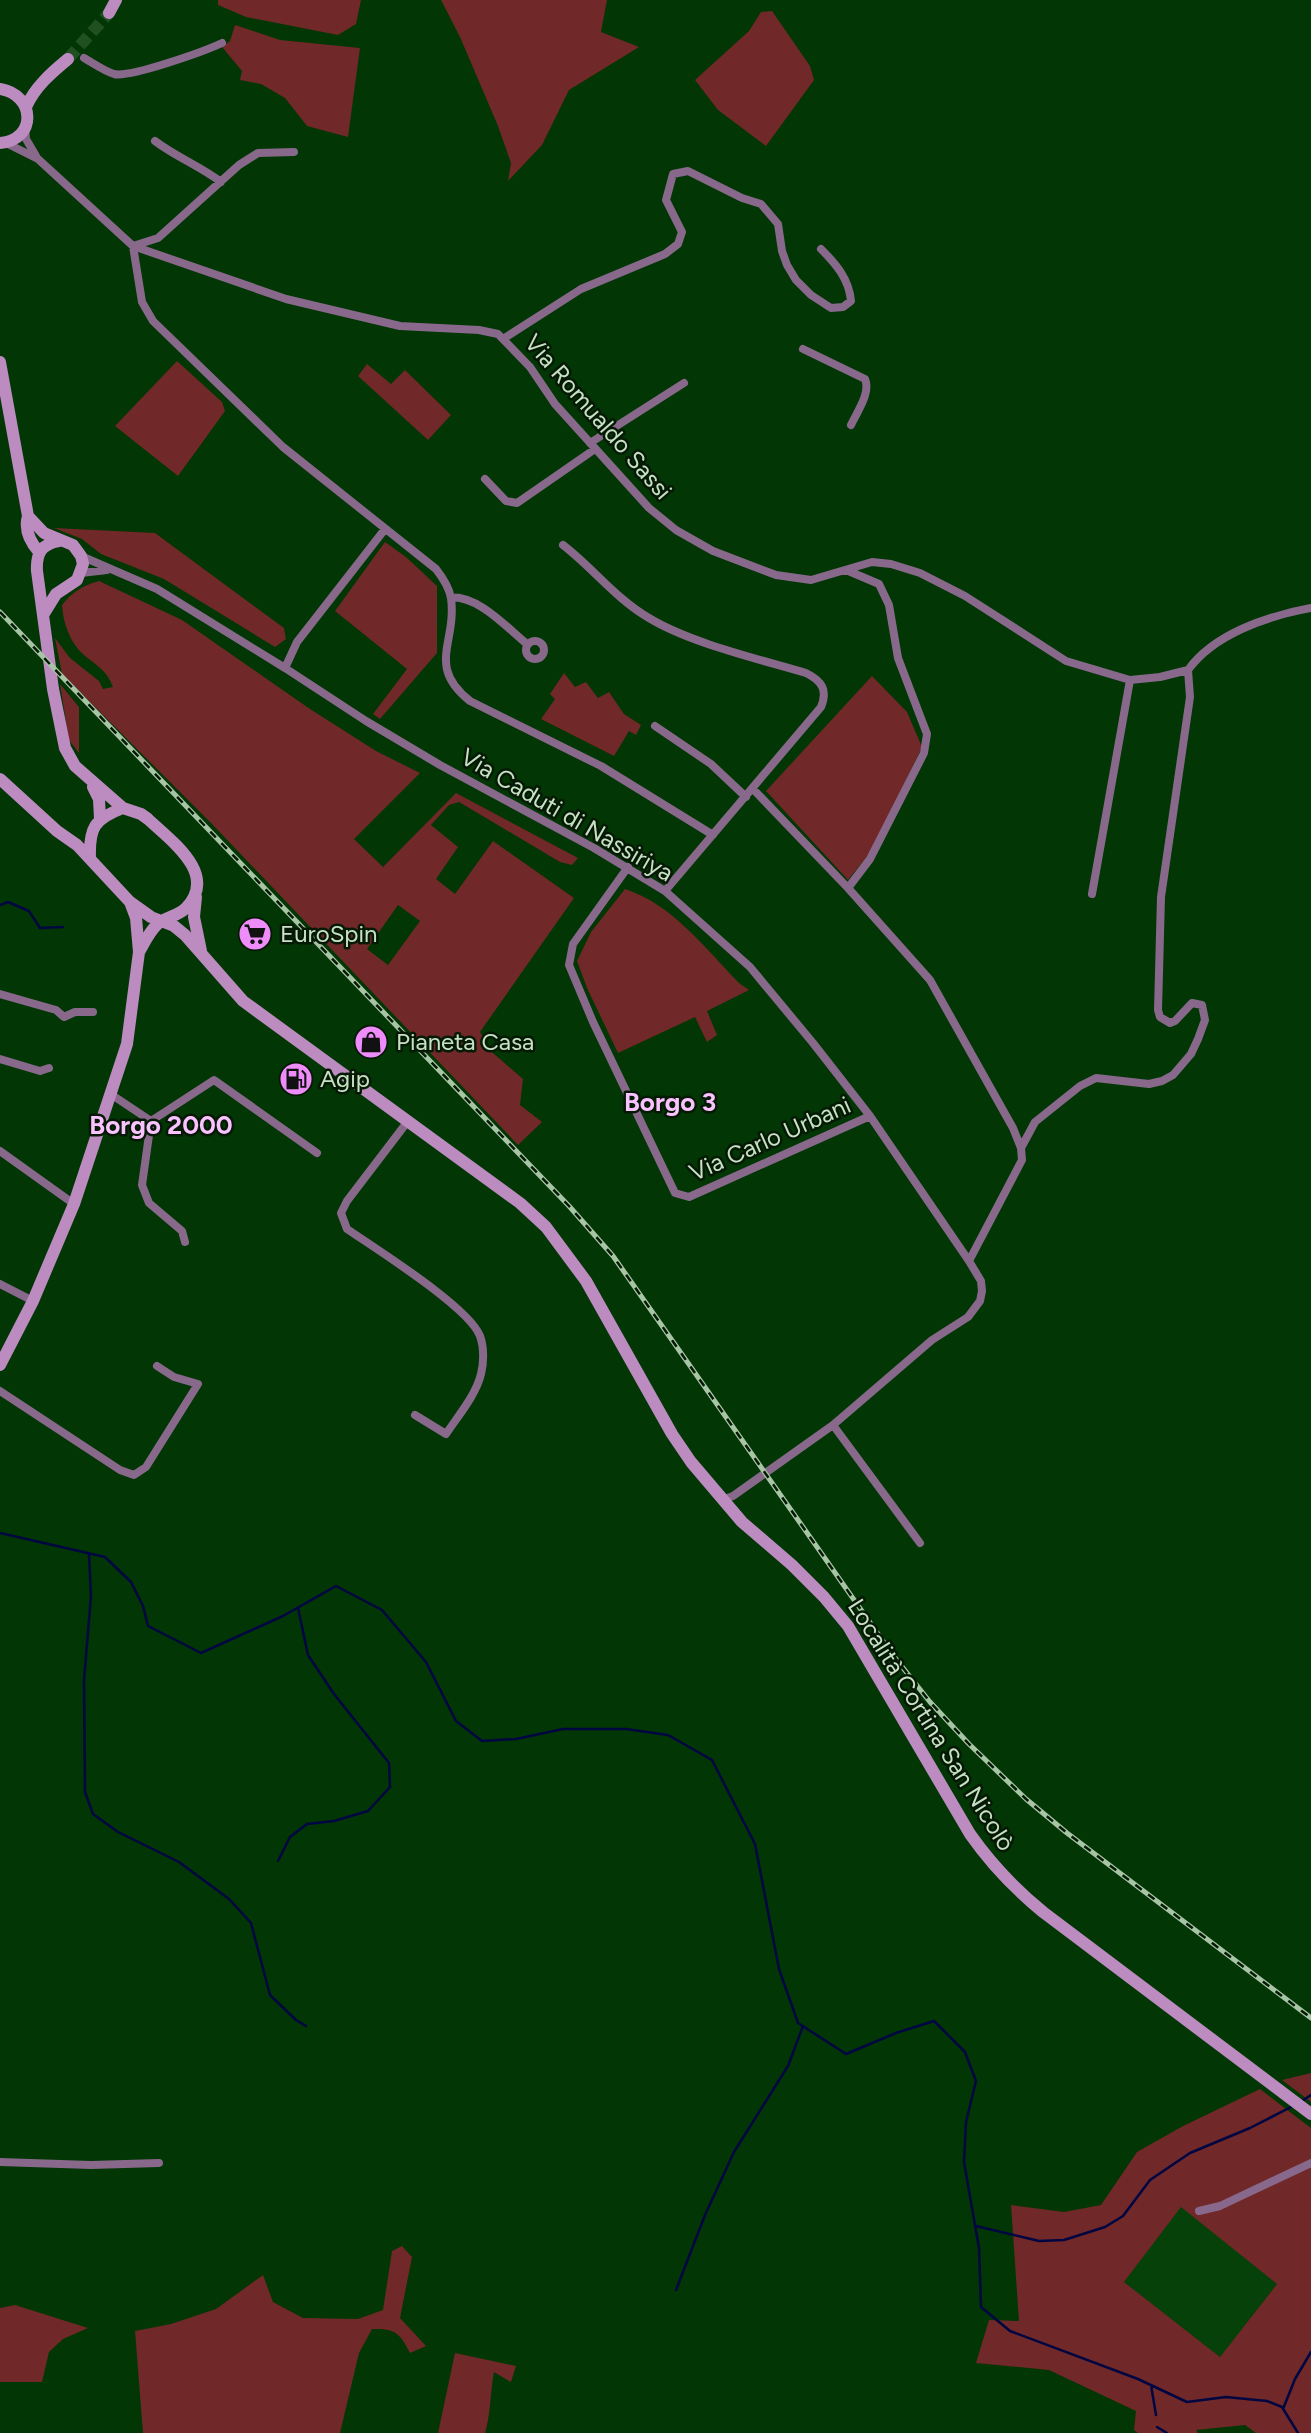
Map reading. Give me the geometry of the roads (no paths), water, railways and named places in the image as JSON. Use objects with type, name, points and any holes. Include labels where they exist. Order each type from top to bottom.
[{"type":"main road","points":[[108,13],[116,0]]},
{"type":"main road","points":[[2,143],[16,138],[25,127],[26,107],[32,94],[68,59]]},
{"type":"main road","points":[[0,89],[10,90],[20,97],[26,107]]},
{"type":"main road","points":[[0,362],[28,516],[26,524],[31,543],[39,552]]},
{"type":"main road","points":[[28,516],[44,533],[73,545],[81,556],[81,573],[77,580],[56,594],[43,615]]},
{"type":"main road","points":[[59,541],[51,542],[39,552],[36,559],[52,689],[65,748],[75,766],[89,780],[123,808],[148,819],[194,865],[198,878],[196,891],[186,908],[161,921],[139,952]]},
{"type":"main road","points":[[37,575],[52,587],[69,586]]},
{"type":"main road","points":[[0,779],[90,858],[130,902],[161,921]]},
{"type":"main road","points":[[89,780],[99,799],[96,824],[89,839],[90,858]]},
{"type":"main road","points":[[57,831],[71,833],[96,824],[123,808]]},
{"type":"main road","name":"Località Cortina San Nicolò","points":[[196,891],[194,917],[201,952]]},
{"type":"main road","points":[[0,1365],[33,1301],[74,1204],[127,1044],[139,952],[136,918],[130,902]]},
{"type":"main road","name":"Località Cortina San Nicolò","points":[[161,921],[174,926],[201,952],[243,1001],[520,1203],[546,1227],[586,1281],[672,1434],[691,1462],[742,1522],[792,1565],[848,1626],[970,1835],[987,1859],[1043,1912],[1299,2105]]},
{"type":"street","points":[[84,58],[115,74],[131,73],[184,56],[199,54],[222,43]]},
{"type":"street","name":"Via Romualdo Sassi","points":[[25,127],[26,139],[38,159],[133,246],[286,299],[400,326],[479,330],[498,334],[530,366],[555,404],[649,508],[676,530],[713,551],[776,575],[811,580],[872,562],[891,564],[920,573],[965,596],[1066,661],[1130,680],[1160,677],[1188,670]]},
{"type":"street","points":[[155,141],[171,153],[201,167],[221,182]]},
{"type":"street","name":"Via Romualdo Sassi","points":[[2,143],[38,159]]},
{"type":"street","points":[[294,152],[258,153],[239,165],[158,238],[133,246],[142,302],[153,321],[283,447],[436,569],[446,582],[451,597],[445,664],[449,679],[457,691],[470,701],[601,766],[713,835]]},
{"type":"street","points":[[503,339],[581,289],[665,254],[678,244],[681,232],[666,200],[673,174],[688,171],[742,198],[761,204],[778,224],[782,251],[796,280],[822,303],[831,308],[842,307],[851,301],[850,290],[834,262],[821,250]]},
{"type":"street","points":[[803,349],[865,379],[868,385],[865,395],[851,425]]},
{"type":"street","points":[[485,479],[506,501],[517,503],[684,383]]},
{"type":"street","points":[[285,668],[297,642],[386,529]]},
{"type":"street","points":[[563,545],[627,603],[649,618],[697,639],[806,673],[818,679],[824,687],[821,708],[665,891]]},
{"type":"street","name":"Via Caduti di Nassiriya","points":[[81,556],[157,589],[418,752],[628,867],[665,891],[750,967],[813,1043],[870,1116],[970,1261],[981,1281],[980,1301],[968,1317],[932,1340],[833,1424],[733,1496],[722,1500]]},
{"type":"street","name":"Via Caduti di Nassiriya","points":[[81,573],[110,570]]},
{"type":"street","points":[[846,570],[879,584],[889,605],[898,658],[927,734],[924,753],[870,859],[848,888]]},
{"type":"street","points":[[451,597],[464,597],[475,602],[527,644]]},
{"type":"street","points":[[1021,1148],[1035,1122],[1080,1086],[1096,1078],[1135,1083],[1162,1081],[1177,1072],[1191,1054],[1205,1020],[1202,1005],[1197,1003],[1187,1006],[1181,1016],[1170,1023],[1160,1017],[1158,1010],[1161,897],[1190,697],[1188,670],[1199,654],[1229,634],[1311,608]]},
{"type":"street","points":[[1092,894],[1130,680]]},
{"type":"street","points":[[655,726],[712,764],[746,797]]},
{"type":"street","points":[[753,789],[848,888],[930,980],[1013,1128],[1021,1148],[1022,1160],[970,1261]]},
{"type":"street","name":"Via Carlo Urbani","points":[[628,867],[573,943],[569,965],[675,1193],[689,1197],[870,1116]]},
{"type":"street","points":[[0,994],[56,1010],[64,1017],[75,1012],[93,1013]]},
{"type":"street","points":[[0,1059],[40,1071],[49,1068]]},
{"type":"street","points":[[185,1242],[182,1231],[149,1203],[142,1185],[151,1121],[214,1080],[317,1153]]},
{"type":"street","points":[[112,1095],[151,1121]]},
{"type":"street","points":[[408,1121],[347,1200],[341,1213],[347,1229],[456,1306],[480,1336],[483,1356],[481,1374],[474,1391],[446,1434],[415,1415]]},
{"type":"street","points":[[0,1151],[74,1204]]},
{"type":"street","points":[[0,1284],[33,1301]]},
{"type":"street","points":[[0,1391],[120,1470],[134,1475],[146,1467],[198,1384],[174,1377],[157,1366]]},
{"type":"street","points":[[833,1424],[920,1543]]},
{"type":"street","points":[[0,2162],[91,2165],[159,2163]]},
{"type":"street","points":[[1199,2211],[1220,2206],[1311,2163]]},
{"type":"waterway","points":[[0,905],[8,902],[29,911],[40,928],[63,927]]},
{"type":"waterway","points":[[0,1533],[105,1557],[131,1582],[143,1606],[148,1626],[201,1653],[283,1616],[336,1586],[382,1610],[426,1662],[456,1721],[482,1741],[516,1739],[563,1729],[626,1729],[668,1735],[712,1760],[755,1844],[779,1969],[798,2023],[846,2054],[896,2033],[934,2021],[965,2052],[976,2081],[966,2122],[964,2162],[979,2248],[981,2307],[1010,2331],[1138,2379],[1187,2402],[1226,2397],[1267,2401],[1282,2407],[1298,2433]]},
{"type":"waterway","points":[[89,1554],[91,1596],[84,1680],[85,1792],[93,1814],[118,1832],[179,1862],[229,1899],[251,1923],[270,1995],[306,2026]]},
{"type":"waterway","points":[[278,1861],[290,1837],[307,1824],[334,1821],[368,1811],[390,1787],[389,1763],[334,1694],[308,1655],[298,1608]]},
{"type":"waterway","points":[[676,2290],[705,2215],[734,2152],[788,2066],[803,2026]]},
{"type":"waterway","points":[[1302,2101],[1311,2095]]},
{"type":"waterway","points":[[976,2226],[1039,2241],[1064,2240],[1105,2227],[1123,2216],[1150,2180],[1190,2153],[1250,2128],[1293,2106]]},
{"type":"waterway","points":[[1283,2409],[1295,2379],[1311,2352]]},
{"type":"waterway","points":[[1151,2385],[1156,2415]]},
{"type":"waterway","points":[[1157,2427],[1167,2433]]},
{"type":"tunnel","points":[[68,59],[109,13]]},
{"type":"railway","points":[[0,612],[569,1206],[613,1256],[892,1654],[930,1702],[969,1744],[1026,1799],[1067,1833],[1311,2018]]},
{"type":"place","name":"EuroSpin","points":[[255,934]]},
{"type":"place","name":"Pianeta Casa","points":[[371,1042]]},
{"type":"place","name":"Agip","points":[[296,1079]]},
{"type":"district","name":"Borgo 3","points":[[670,1102]]},
{"type":"district","name":"Borgo 2000","points":[[161,1125]]}]
